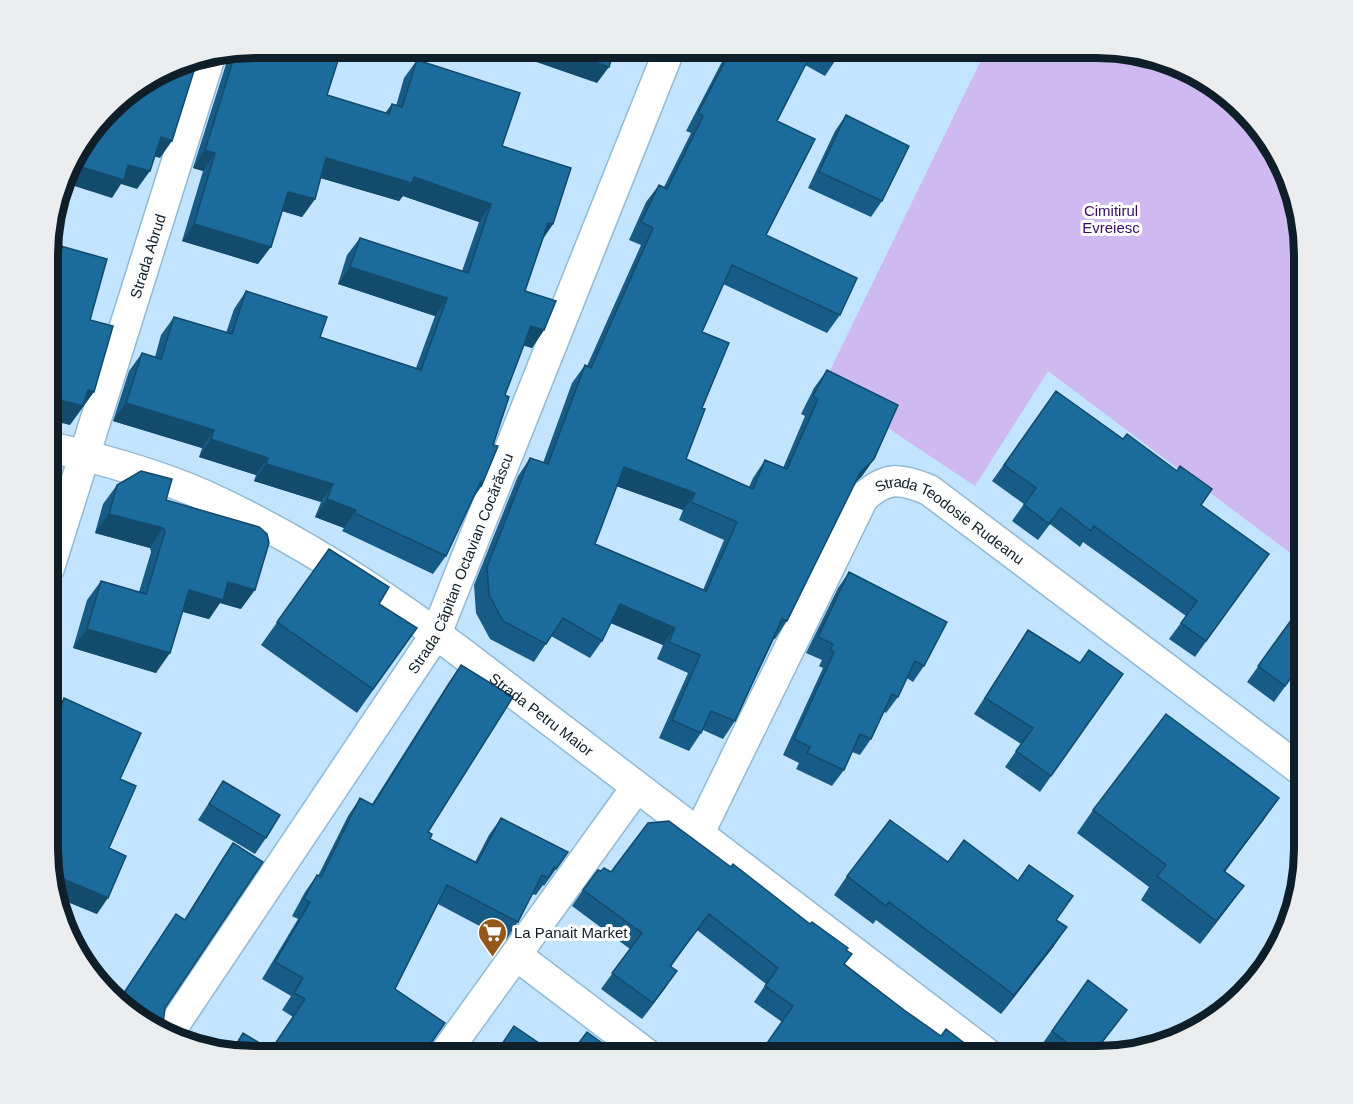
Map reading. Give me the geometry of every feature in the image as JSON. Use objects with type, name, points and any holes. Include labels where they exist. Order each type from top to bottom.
[{"type":"street","name":"Strada Căpitan Octavian Cocărăscu","points":[[173,1027],[436,633],[666,58]]},
{"type":"street","name":"Strada Abrud","points":[[58,537],[207,65]]},
{"type":"street","name":"Strada Petru Maior","points":[[58,449],[139,471],[206,496],[323,560],[436,633],[636,788],[699,833],[976,1045]]},
{"type":"street","name":"Strada Teodosie Rudeanu","points":[[699,833],[863,498],[875,486],[889,481],[907,480],[929,490],[1294,765]]},
{"type":"street","points":[[450,1046],[636,788]]},
{"type":"street","points":[[516,955],[635,1046]]},
{"type":"green space","name":"Cimitirul Evreiesc","points":[[982,59],[1110,59],[1161,69],[1196,85],[1237,116],[1268,157],[1288,205],[1294,243],[1294,556],[1048,371],[975,486],[823,385]]},
{"type":"building","points":[[339,58],[327,95],[389,114],[392,104],[402,107],[417,60],[520,93],[502,146],[571,168],[553,224],[548,223],[525,291],[556,301],[544,330],[531,326],[505,395],[509,397],[493,445],[498,446],[481,487],[481,481],[446,556],[354,513],[356,510],[327,499],[333,484],[266,464],[268,458],[211,439],[214,430],[126,403],[142,353],[161,359],[174,317],[232,334],[246,291],[327,317],[320,337],[421,370],[447,298],[350,267],[360,238],[468,273],[491,204],[414,177],[412,183],[326,158],[315,199],[288,192],[271,247],[194,224],[215,153],[205,150],[233,60]]},
{"type":"building","points":[[584,58],[612,58],[609,67]]},
{"type":"building","points":[[726,59],[809,59],[777,121],[815,139],[766,235],[857,278],[840,315],[732,265],[702,332],[729,343],[702,408],[705,409],[686,459],[753,489],[765,460],[787,469],[818,399],[813,396],[827,370],[898,405],[874,459],[860,473],[787,621],[782,619],[735,721],[711,711],[701,733],[672,720],[700,655],[669,642],[675,628],[620,604],[602,641],[563,618],[546,644],[503,621],[489,595],[487,567],[530,458],[548,464],[585,365],[591,368],[653,228],[641,222],[659,185],[667,189],[703,116],[698,113]],"holes":[[[624,467],[695,493],[691,502],[737,522],[706,591],[595,544]]]},
{"type":"building","points":[[195,68],[172,141],[161,137],[150,171],[128,165],[124,180],[80,167],[99,136],[126,107],[157,85]]},
{"type":"building","points":[[846,115],[909,146],[882,201],[819,172]]},
{"type":"building","points":[[59,245],[107,259],[90,320],[113,326],[94,392],[88,390],[83,406],[58,399]]},
{"type":"building","points":[[1056,391],[1123,439],[1127,434],[1177,471],[1180,466],[1212,489],[1201,505],[1269,554],[1206,641],[1181,623],[1197,601],[1094,526],[1091,531],[1061,508],[1049,524],[1024,505],[1036,488],[1004,465]]},
{"type":"building","points":[[141,471],[172,479],[166,500],[259,527],[267,534],[269,543],[255,590],[228,582],[223,600],[189,590],[170,653],[87,629],[101,581],[146,594],[165,532],[163,528],[109,514],[117,485]]},
{"type":"building","points":[[329,549],[389,587],[379,604],[417,628],[373,689],[277,622]]},
{"type":"building","points":[[849,572],[947,622],[924,666],[915,661],[898,697],[892,694],[871,739],[860,734],[844,770],[807,753],[810,747],[794,739],[834,652],[830,650],[833,644],[818,637]]},
{"type":"building","points":[[1294,616],[1294,674],[1285,686],[1258,666]]},
{"type":"building","points":[[1028,630],[1080,663],[1089,650],[1123,674],[1051,776],[1016,751],[1033,728],[985,698]]},
{"type":"building","points":[[461,665],[513,697],[428,832],[432,834],[430,839],[477,863],[501,818],[568,852],[556,869],[554,867],[548,878],[542,875],[518,922],[447,885],[395,989],[445,1023],[429,1046],[274,1046],[305,999],[294,993],[303,978],[275,962],[310,902],[304,899],[317,875],[321,877],[360,798],[373,805]]},
{"type":"building","points":[[64,698],[141,733],[120,779],[136,786],[109,848],[126,856],[108,898],[61,878],[59,715]]},
{"type":"building","points":[[1166,714],[1279,798],[1224,871],[1244,886],[1216,921],[1157,876],[1166,865],[1093,810]]},
{"type":"building","points":[[223,781],[280,815],[266,838],[209,804]]},
{"type":"building","points":[[890,820],[948,862],[964,840],[1018,881],[1029,865],[1073,896],[1056,920],[1067,927],[1014,995],[889,902],[886,906],[847,876]]},
{"type":"building","points":[[669,821],[731,867],[733,864],[810,924],[812,922],[848,948],[846,950],[852,954],[844,964],[941,1036],[946,1029],[967,1045],[765,1045],[793,1006],[765,986],[778,968],[709,914],[670,966],[677,971],[653,1003],[612,973],[642,933],[583,890],[598,870],[601,871],[604,868],[611,872],[648,823]]},
{"type":"building","points":[[233,843],[263,862],[165,1008],[163,1022],[123,994],[176,914],[185,920]]},
{"type":"building","points":[[1088,980],[1127,1010],[1100,1045],[1070,1045],[1052,1031]]},
{"type":"building","points":[[514,1026],[543,1046],[501,1046]]},
{"type":"building","points":[[587,1032],[606,1046],[577,1046]]},
{"type":"building","points":[[243,1033],[264,1046],[236,1044]]},
{"type":"place","name":"La Panait Market","points":[[493,958]]}]
